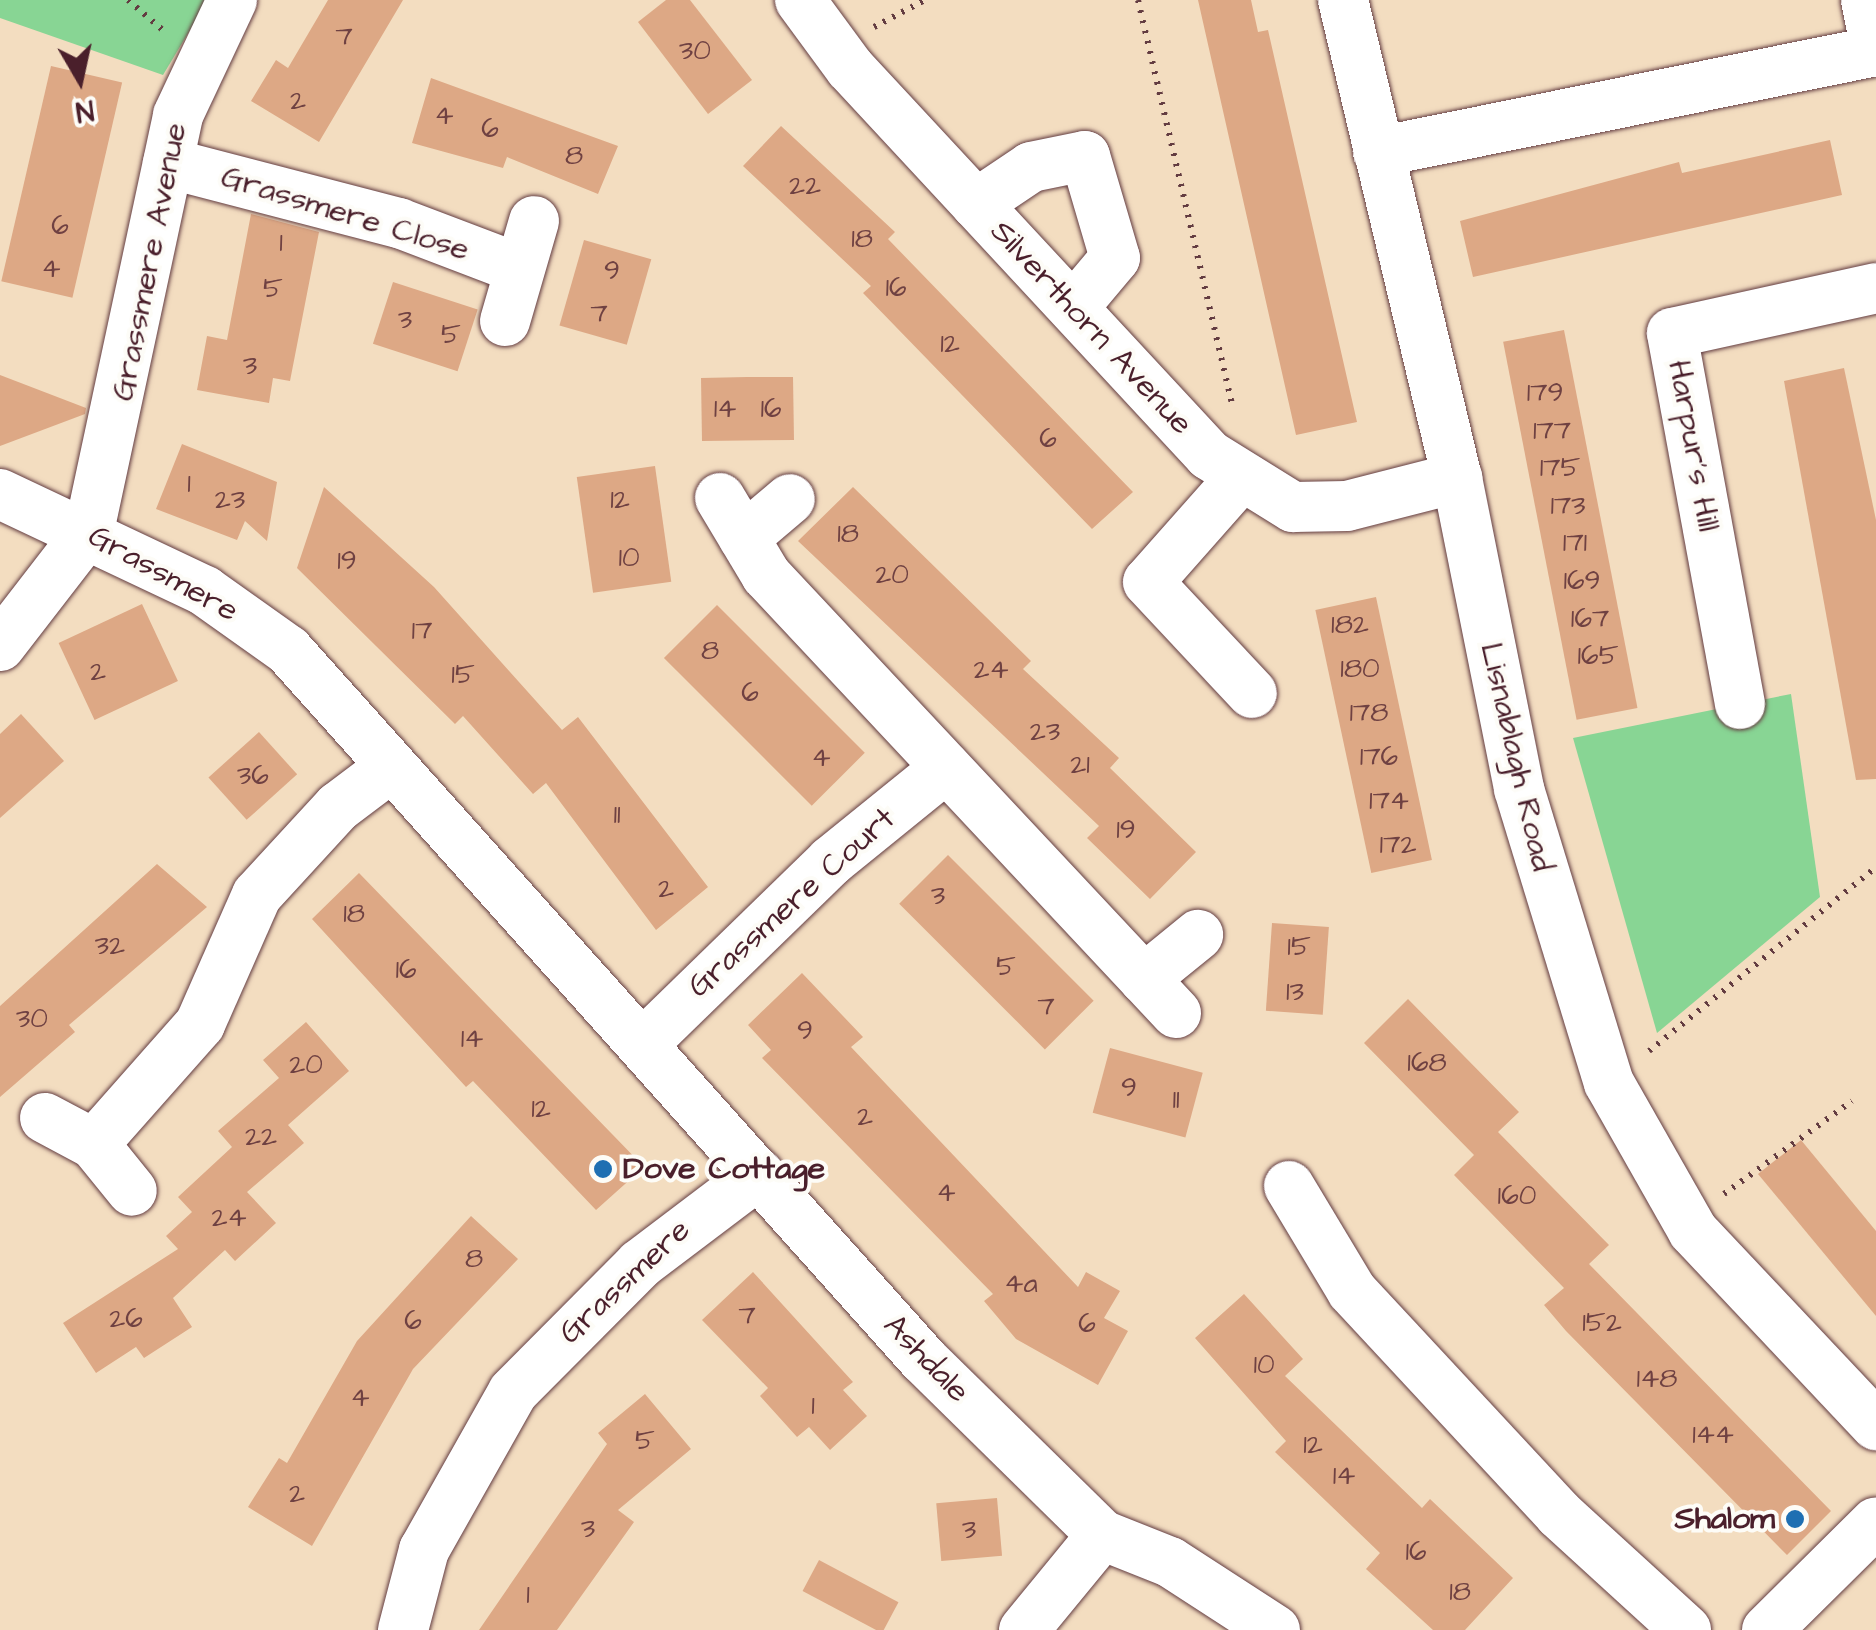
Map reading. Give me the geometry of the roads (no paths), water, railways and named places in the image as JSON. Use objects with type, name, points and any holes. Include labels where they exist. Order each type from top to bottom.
[{"type":"street","name":"Grassmere Avenue","points":[[89,531],[178,115],[232,0]]},
{"type":"street","name":"Silverthorn Avenue","points":[[800,0],[976,204],[1209,455],[1293,507],[1346,506],[1457,478]]},
{"type":"street","name":"Lisnablagh Road","points":[[1344,0],[1457,478],[1519,788],[1609,1083],[1686,1221],[1876,1425]]},
{"type":"street","points":[[1378,152],[1876,50],[1866,0]]},
{"type":"street","points":[[976,204],[1031,167],[1085,156],[1115,258],[1072,308]]},
{"type":"street","name":"Grassmere Close","points":[[168,163],[399,222],[520,269]]},
{"type":"street","points":[[505,321],[534,222]]},
{"type":"street","name":"Harpur's Hill","points":[[1740,704],[1672,334],[1876,288]]},
{"type":"street","points":[[1241,477],[1148,582],[1252,693]]},
{"type":"street","name":"Grassmere","points":[[0,494],[89,531],[206,590],[288,650],[759,1174],[640,1264],[512,1392],[424,1550],[403,1630]]},
{"type":"street","points":[[790,499],[732,518],[766,575],[1160,996],[1198,935]]},
{"type":"street","points":[[0,646],[89,531]]},
{"type":"street","points":[[94,1144],[200,1024],[257,895],[338,806],[391,766]]},
{"type":"street","name":"Grassmere Court","points":[[642,1044],[832,860],[946,768]]},
{"type":"street","points":[[46,1118],[94,1144],[132,1191]]},
{"type":"street","name":"Ashdale","points":[[759,1174],[923,1359],[1102,1536],[1170,1562],[1275,1630]]},
{"type":"street","points":[[1289,1186],[1352,1291],[1559,1514],[1686,1630]]},
{"type":"street","points":[[1768,1630],[1876,1522]]},
{"type":"street","points":[[1024,1630],[1102,1536]]},
{"type":"place","name":"Dove Cottage","points":[[603,1169]]},
{"type":"place","name":"Shalom","points":[[1795,1519]]}]
